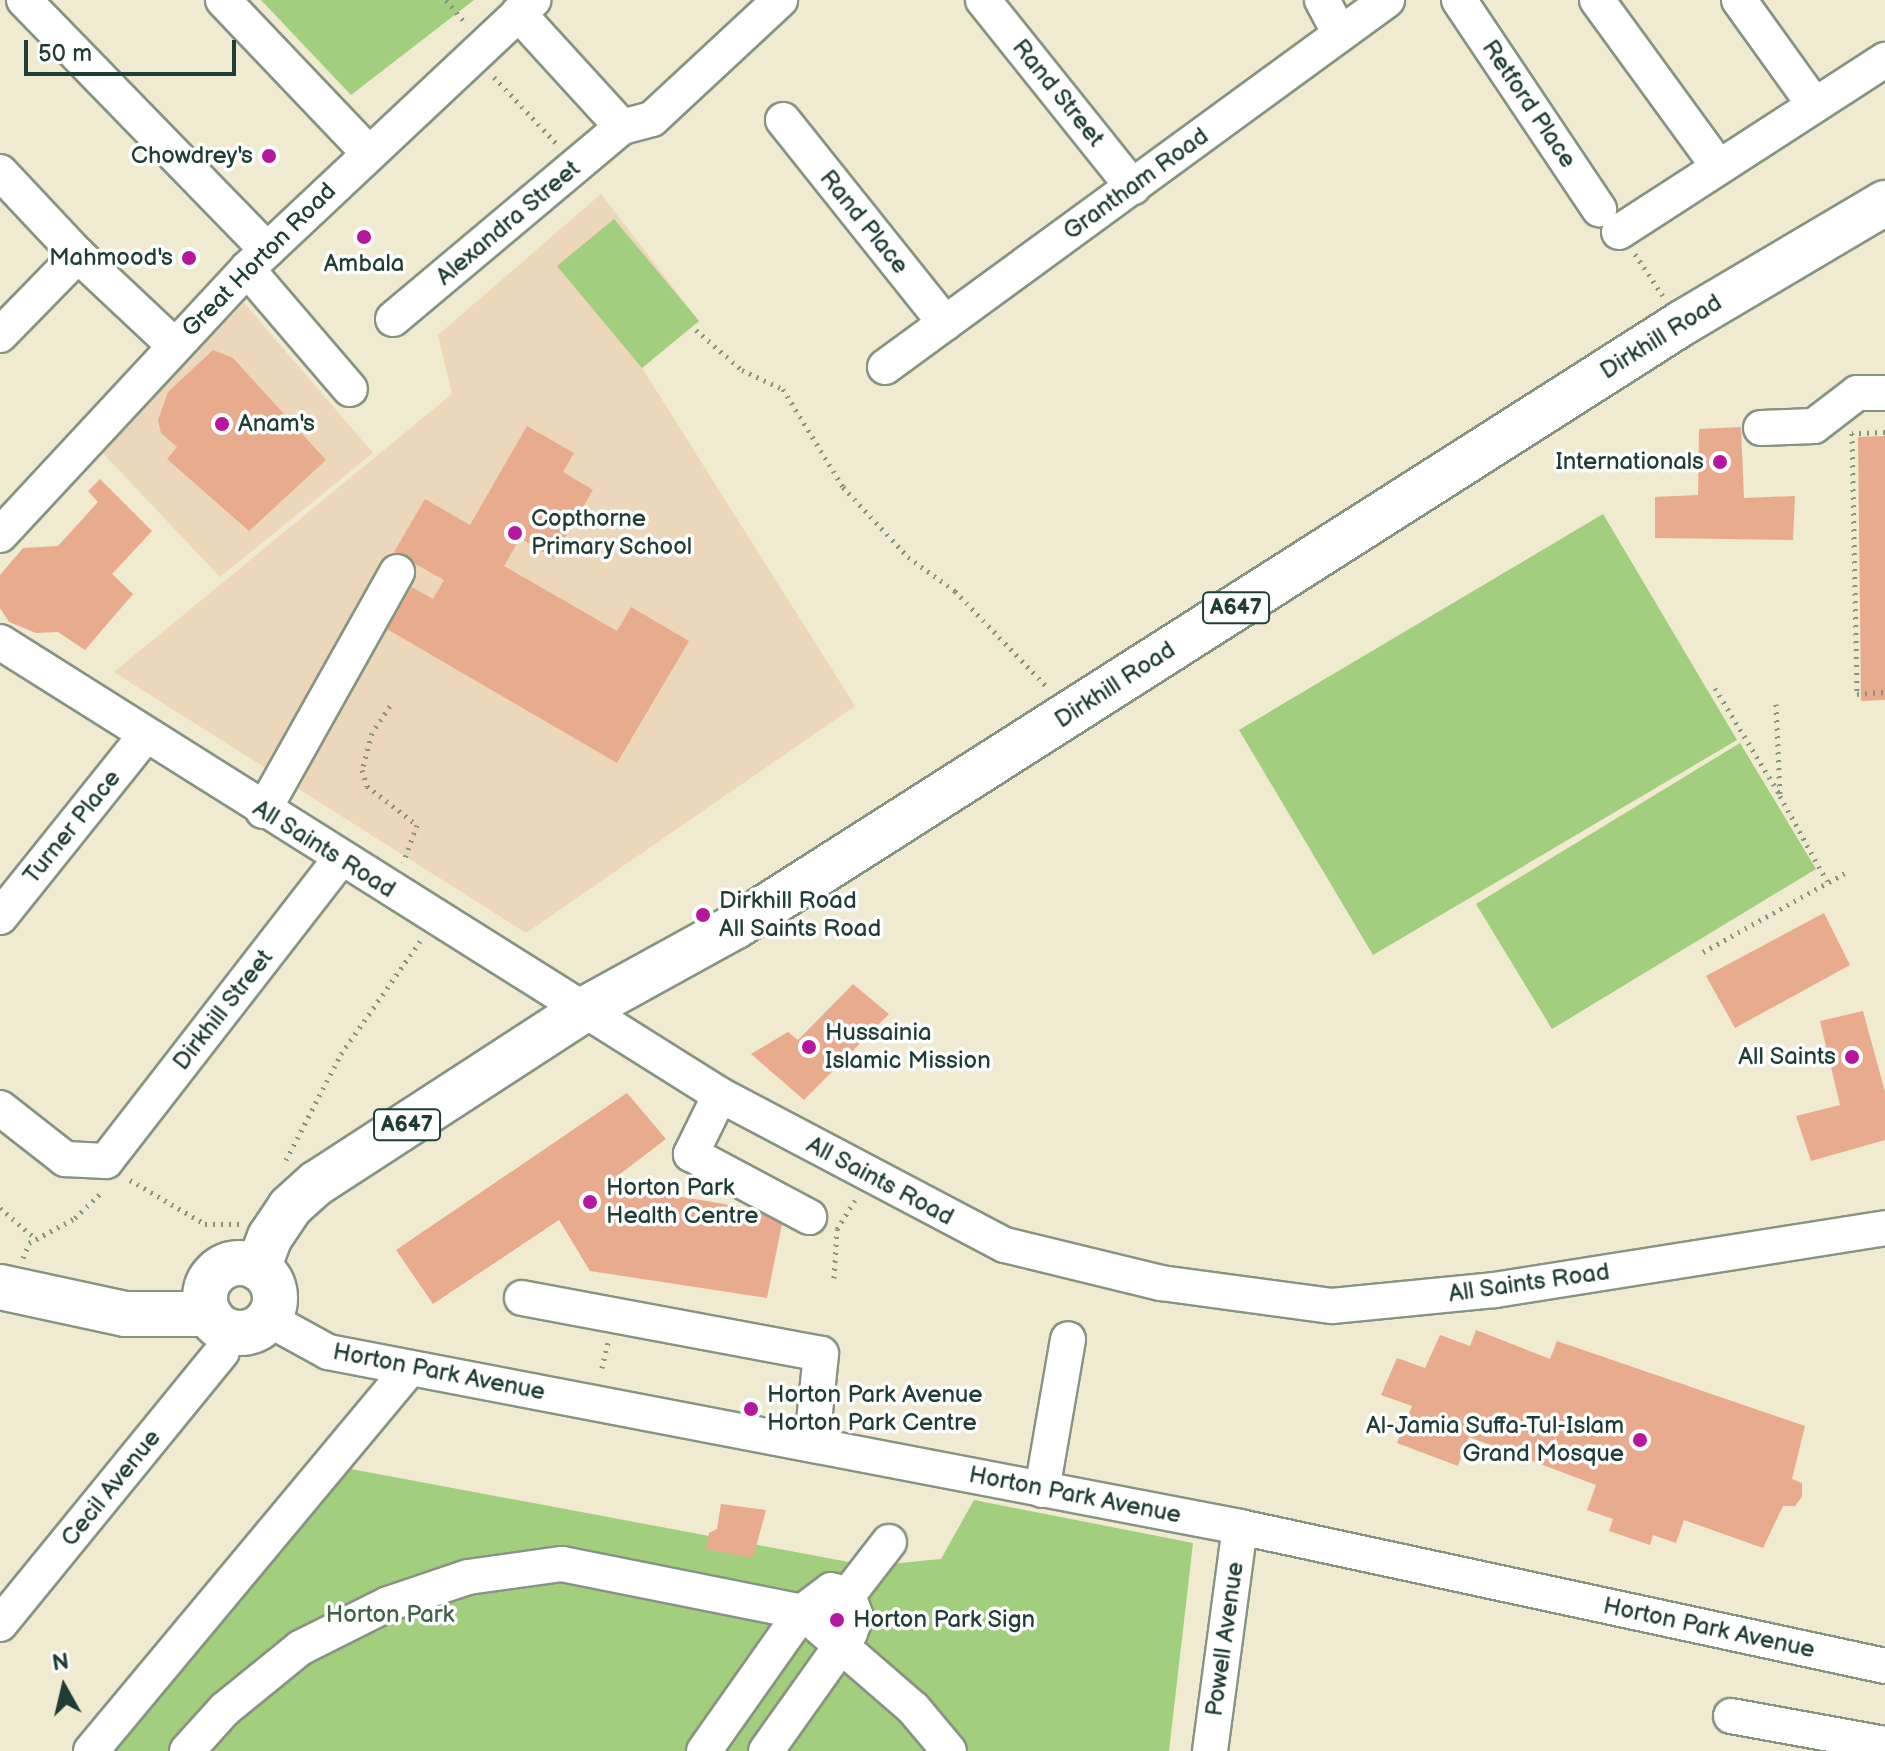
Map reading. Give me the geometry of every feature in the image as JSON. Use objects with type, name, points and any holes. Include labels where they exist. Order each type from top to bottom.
[{"type":"main road","name":"Dirkhill Road","points":[[585,1009],[736,926],[1682,323],[1885,203]]},
{"type":"main road","name":"A647","points":[[230,1319],[236,1263],[258,1268],[270,1237],[290,1207],[317,1183],[585,1009]]},
{"type":"main road","name":"Horton Park Avenue","points":[[20,1291],[125,1314],[230,1319]]},
{"type":"street","points":[[24,0],[257,259],[350,389]]},
{"type":"street","points":[[223,0],[367,151]]},
{"type":"street","name":"Alexandra Street","points":[[393,319],[622,127],[652,119],[780,0]]},
{"type":"street","name":"Rand Street","points":[[983,0],[1133,187]]},
{"type":"street","points":[[1322,0],[1340,34]]},
{"type":"street","name":"Grantham Road","points":[[885,367],[1387,0]]},
{"type":"street","name":"Retford Place","points":[[1459,0],[1609,220]]},
{"type":"street","points":[[1597,0],[1708,152]]},
{"type":"street","points":[[1739,0],[1805,92]]},
{"type":"street","points":[[526,6],[622,127]]},
{"type":"street","name":"Great Horton Road","points":[[0,535],[257,259],[367,151],[526,6]]},
{"type":"street","points":[[1609,220],[1885,60]]},
{"type":"street","name":"Rand Place","points":[[783,120],[945,323]]},
{"type":"street","points":[[0,172],[78,255],[174,345]]},
{"type":"street","points":[[0,335],[78,255]]},
{"type":"street","points":[[1761,428],[1814,426],[1857,393],[1885,393]]},
{"type":"street","points":[[263,811],[397,572]]},
{"type":"street","name":"All Saints Road","points":[[0,642],[144,737],[720,1095],[868,1176],[1005,1245],[1161,1283],[1332,1306],[1495,1290],[1885,1228]]},
{"type":"street","name":"Turner Place","points":[[0,917],[144,737]]},
{"type":"street","name":"Dirkhill Street","points":[[106,1161],[340,859]]},
{"type":"street","points":[[720,1095],[691,1154],[809,1217]]},
{"type":"street","points":[[0,1108],[65,1159],[106,1161]]},
{"type":"street","points":[[522,1298],[821,1354],[812,1441]]},
{"type":"street","name":"Horton Park Avenue","points":[[230,1319],[328,1352],[409,1369],[812,1441],[926,1476],[1042,1490],[1240,1527],[1885,1666]]},
{"type":"street","name":"Cecil Avenue","points":[[2,1616],[230,1319]]},
{"type":"street","points":[[1042,1490],[1068,1339]]},
{"type":"street","points":[[91,1751],[409,1369]]},
{"type":"street","name":"Powell Avenue","points":[[1210,1751],[1240,1527]]},
{"type":"street","points":[[848,1595],[889,1542]]},
{"type":"street","points":[[187,1751],[225,1709],[300,1648],[388,1604],[468,1577],[562,1564],[802,1612],[913,1708],[949,1751]]},
{"type":"street","points":[[746,1751],[714,1738],[802,1612],[831,1590],[848,1595]]},
{"type":"street","points":[[766,1751],[856,1617],[848,1595]]},
{"type":"street","points":[[1731,1716],[1885,1744]]},
{"type":"path","points":[[446,0],[502,68],[494,77],[577,165]]},
{"type":"path","points":[[1609,220],[1682,323]]},
{"type":"path","points":[[696,330],[742,370],[783,389],[843,487],[908,557],[955,591],[1030,664]]},
{"type":"path","points":[[1885,432],[1852,433],[1857,694],[1885,692]]},
{"type":"path","points":[[1715,688],[1827,881]]},
{"type":"path","points":[[1776,704],[1780,796]]},
{"type":"path","points":[[390,706],[372,733],[362,770],[367,786],[417,825],[391,890]]},
{"type":"path","points":[[1703,952],[1845,873]]},
{"type":"path","points":[[285,1166],[292,1142],[341,1054],[436,917]]},
{"type":"path","points":[[106,1161],[147,1194],[205,1224],[243,1224],[254,1218]]},
{"type":"path","points":[[20,1291],[29,1243],[75,1218],[103,1192],[106,1161]]},
{"type":"path","points":[[834,1278],[837,1229],[868,1176]]},
{"type":"path","points":[[0,1208],[36,1239]]},
{"type":"shaded area","name":"Copthorne Primary School","points":[[601,194],[699,321],[642,368],[855,706],[526,933],[114,672],[452,394],[438,335]]},
{"type":"shaded area","points":[[244,303],[373,453],[220,577],[100,450]]},
{"type":"green space","points":[[261,0],[474,0],[351,95]]},
{"type":"green space","points":[[614,219],[699,321],[642,368],[557,266]]},
{"type":"green space","points":[[1603,514],[1737,740],[1373,955],[1239,730]]},
{"type":"green space","points":[[1740,743],[1816,869],[1552,1029],[1476,904]]},
{"type":"green space","name":"Horton Park","points":[[335,1466],[870,1566],[941,1559],[974,1500],[1193,1543],[1169,1751],[103,1751]]},
{"type":"building","points":[[213,350],[233,358],[326,460],[249,531],[167,459],[177,447],[161,433],[158,420],[168,392]]},
{"type":"building","points":[[527,426],[574,453],[563,472],[593,490],[553,558],[520,538],[504,566],[617,631],[631,607],[689,641],[617,763],[387,629],[412,587],[433,599],[444,580],[394,552],[425,499],[470,525]]},
{"type":"building","name":"Internationals","points":[[1741,427],[1744,498],[1795,496],[1793,540],[1655,538],[1655,497],[1698,495],[1699,429]]},
{"type":"building","points":[[1885,436],[1885,700],[1861,701],[1858,437]]},
{"type":"building","points":[[100,479],[152,531],[112,574],[133,594],[85,650],[58,632],[36,633],[9,622],[0,608],[0,575],[23,548],[58,546],[98,502],[88,491]]},
{"type":"building","points":[[1824,913],[1850,965],[1735,1028],[1706,976]]},
{"type":"building","name":"Hussainia Islamic Mission","points":[[853,984],[889,1014],[804,1100],[751,1054],[788,1032],[798,1040]]},
{"type":"building","name":"All Saints","points":[[1863,1011],[1885,1092],[1885,1140],[1811,1161],[1796,1116],[1840,1105],[1820,1021]]},
{"type":"building","name":"Horton Park Health Centre","points":[[627,1093],[666,1139],[620,1174],[641,1190],[784,1214],[767,1298],[590,1271],[559,1220],[433,1304],[396,1250]]},
{"type":"building","name":"Al-Jamia Suffa-Tul-Islam Grand Mosque","points":[[1476,1330],[1550,1359],[1557,1341],[1805,1426],[1792,1479],[1802,1483],[1802,1497],[1795,1506],[1783,1506],[1763,1548],[1684,1520],[1676,1543],[1653,1535],[1650,1545],[1609,1531],[1613,1519],[1587,1510],[1596,1485],[1469,1437],[1458,1466],[1397,1443],[1412,1406],[1381,1395],[1397,1358],[1425,1368],[1440,1335],[1470,1346]]},
{"type":"building","points":[[721,1504],[766,1510],[753,1558],[706,1549],[709,1533],[717,1529]]},
{"type":"place","name":"Chowdrey's","points":[[269,156]]},
{"type":"place","name":"Ambala","points":[[364,237]]},
{"type":"place","name":"Mahmood's","points":[[189,258]]},
{"type":"place","name":"Anam's","points":[[222,424]]},
{"type":"place","name":"Internationals","points":[[1720,462]]},
{"type":"place","name":"Copthorne Primary School","points":[[515,533]]},
{"type":"place","name":"Dirkhill Road All Saints Road","points":[[703,915]]},
{"type":"place","name":"Hussainia Islamic Mission","points":[[809,1047]]},
{"type":"place","name":"All Saints","points":[[1852,1057]]},
{"type":"place","name":"Horton Park Health Centre","points":[[590,1202]]},
{"type":"place","name":"Horton Park Avenue Horton Park Centre","points":[[751,1409]]},
{"type":"place","name":"Al-Jamia Suffa-Tul-Islam Grand Mosque","points":[[1640,1440]]},
{"type":"place","name":"Horton Park Sign","points":[[837,1620]]}]
